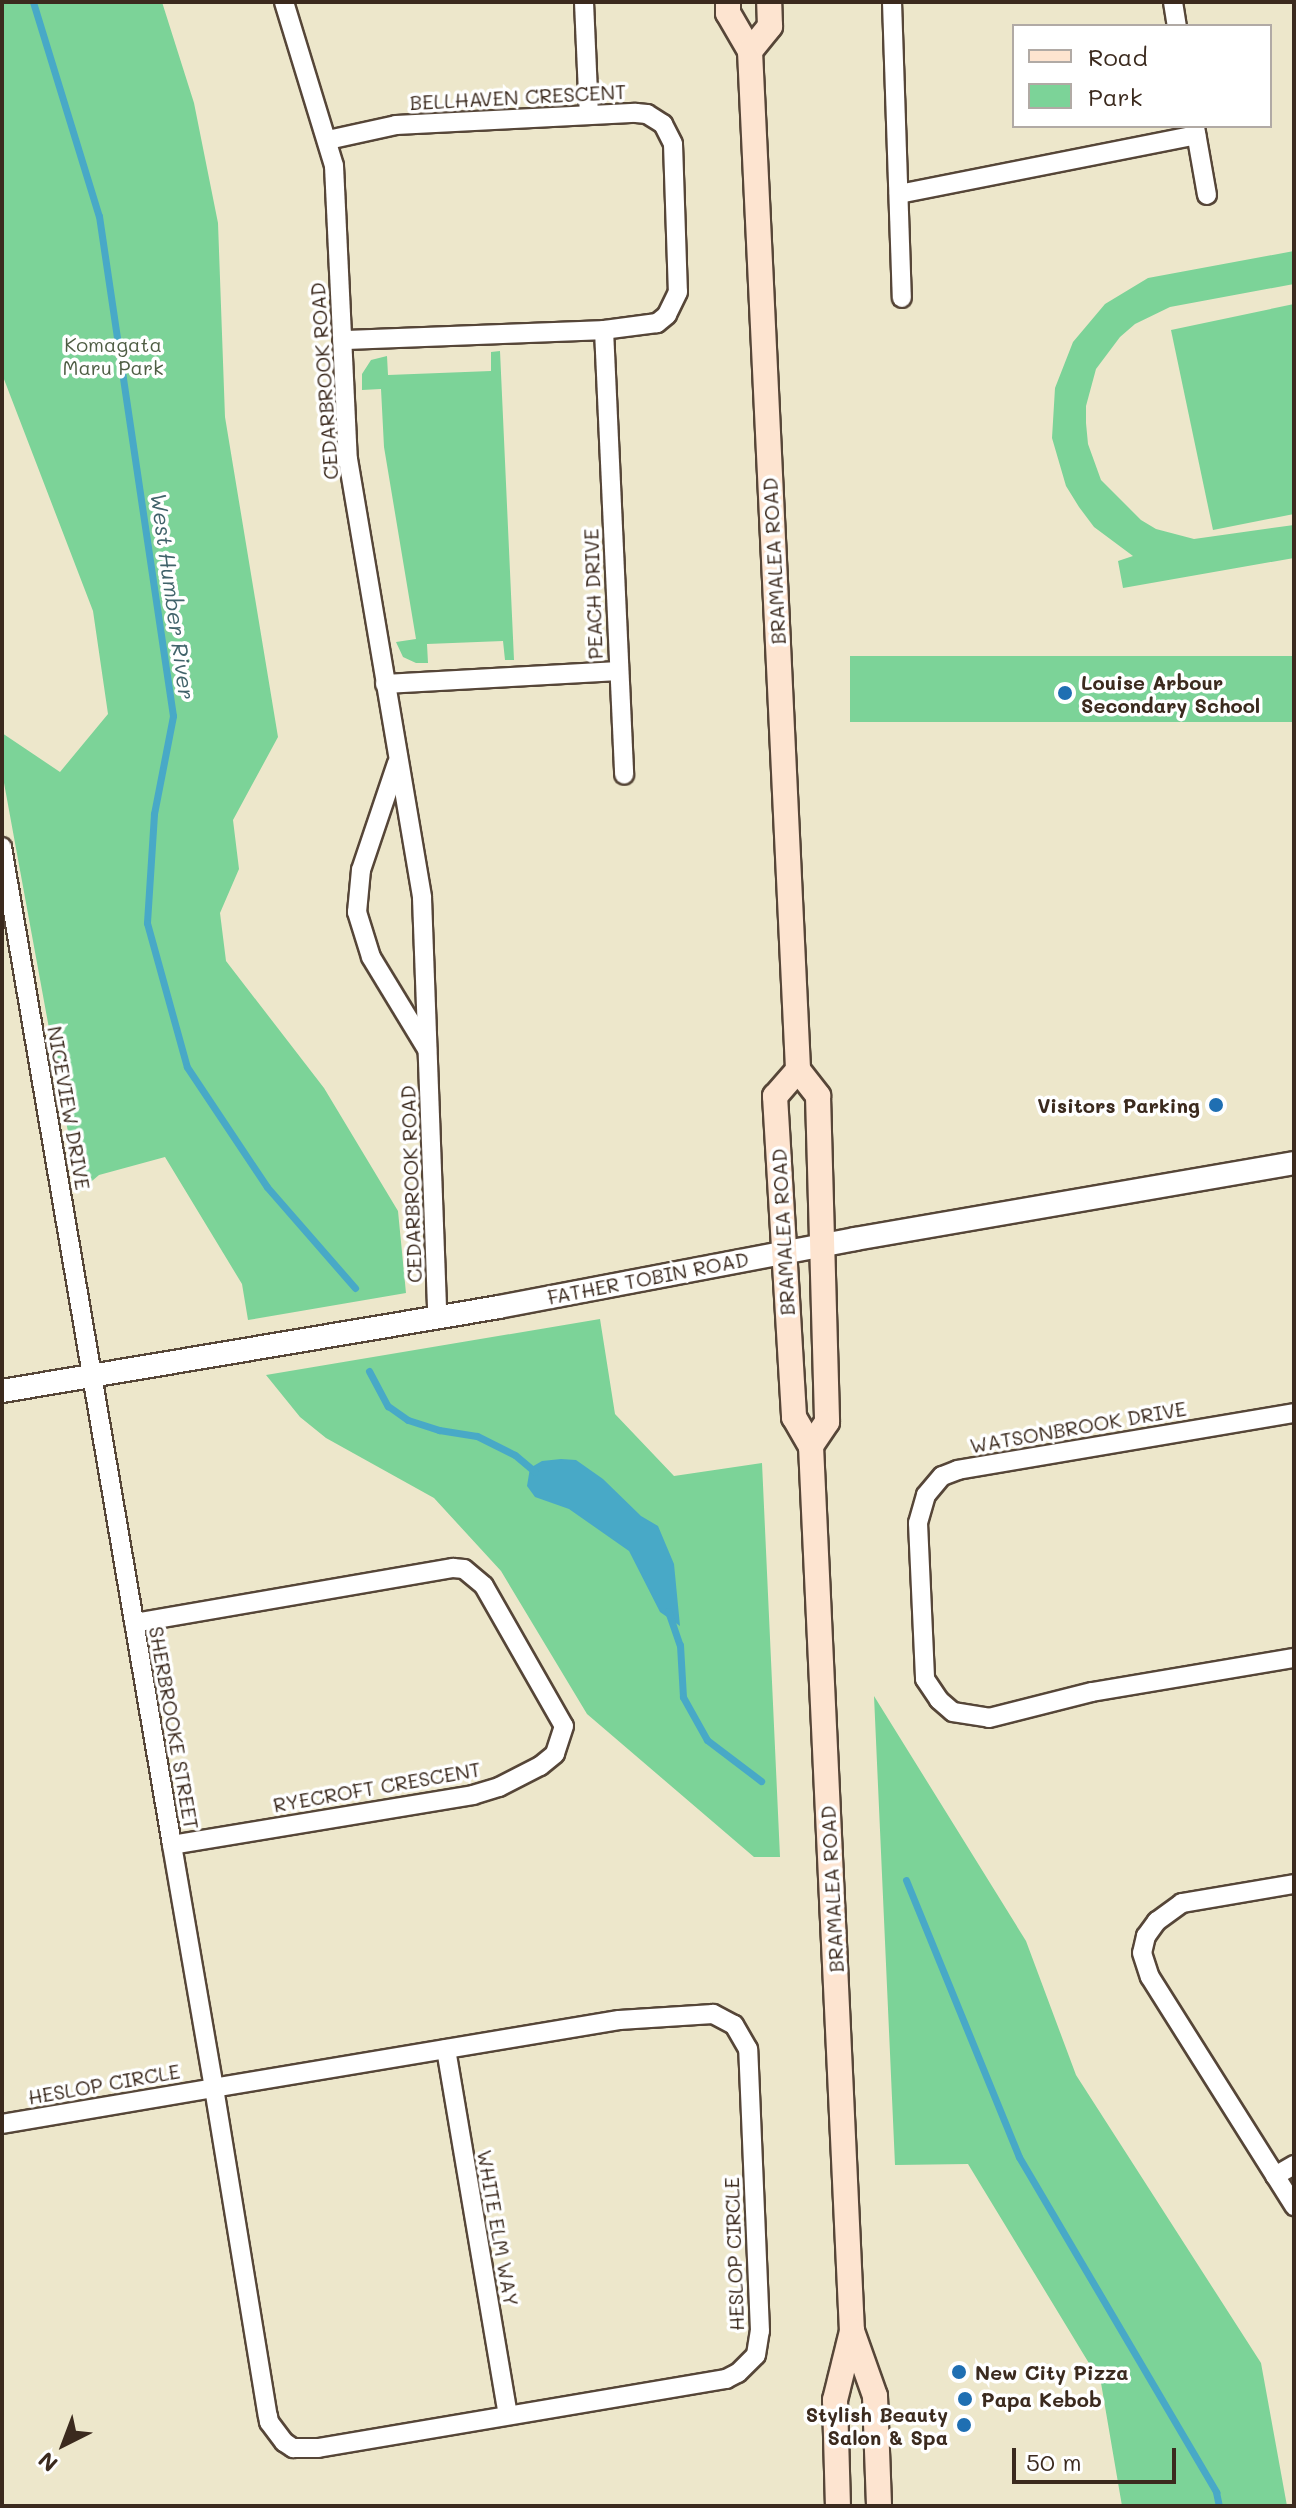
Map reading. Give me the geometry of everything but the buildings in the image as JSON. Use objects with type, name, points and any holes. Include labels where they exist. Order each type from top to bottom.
[{"type":"main road","name":"BRAMALEA ROAD","points":[[728,2],[728,13],[750,51],[798,1070],[818,1096],[827,1422],[811,1446]]},
{"type":"main road","points":[[750,51],[770,26],[769,2]]},
{"type":"main road","name":"BRAMALEA ROAD","points":[[798,1070],[775,1096],[794,1417],[811,1446],[852,2331],[835,2400],[838,2506]]},
{"type":"main road","name":"BRAMALEA ROAD","points":[[852,2331],[875,2396],[879,2506]]},
{"type":"street","name":"CEDARBROOK ROAD","points":[[284,2],[328,140],[335,175],[348,459],[422,898],[437,1316]]},
{"type":"street","points":[[584,2],[589,115]]},
{"type":"street","points":[[892,2],[902,298]]},
{"type":"street","points":[[1173,2],[1177,24]]},
{"type":"street","name":"BELLHAVEN CRESCENT","points":[[328,140],[396,125],[647,114],[663,124],[673,144],[678,292],[675,305],[657,323],[604,330],[342,340]]},
{"type":"street","points":[[899,194],[1196,131],[1207,195]]},
{"type":"street","name":"PEACH DRIVE","points":[[385,684],[619,671],[604,330]]},
{"type":"street","points":[[619,671],[624,775]]},
{"type":"street","name":"CEDARBROOK ROAD","points":[[398,761],[361,870],[357,912],[371,957],[429,1051]]},
{"type":"street","name":"NICEVIEW DRIVE","points":[[2,847],[92,1376]]},
{"type":"street","name":"FATHER TOBIN ROAD","points":[[2,1391],[1294,1163]]},
{"type":"street","name":"SHERBROOKE STREET","points":[[92,1376],[214,2088]]},
{"type":"street","name":"WATSONBROOK DRIVE","points":[[1294,1413],[958,1470],[942,1476],[926,1495],[918,1523],[925,1679],[939,1700],[953,1712],[989,1718],[1092,1692],[1294,1658]]},
{"type":"street","name":"RYECROFT CRESCENT","points":[[134,1623],[453,1568],[464,1569],[484,1586],[564,1726],[563,1740],[555,1754],[540,1766],[519,1778],[473,1795],[172,1845]]},
{"type":"street","points":[[1294,1884],[1182,1903],[1157,1921],[1146,1936],[1142,1953],[1150,1977],[1294,2206]]},
{"type":"street","name":"HESLOP CIRCLE","points":[[2,2124],[214,2088],[619,2020],[696,2013],[725,2018],[743,2035],[748,2049],[760,2331],[756,2355],[738,2373],[726,2379],[318,2448],[293,2448],[277,2435],[268,2416],[214,2088]]},
{"type":"street","name":"WHITE ELM WAY","points":[[446,2049],[508,2415]]},
{"type":"street","points":[[1275,2176],[1294,2165]]},
{"type":"green space","name":"Komagata Maru Park","points":[[2,2],[162,2],[194,103],[218,223],[225,417],[278,737],[233,820],[239,869],[220,913],[226,961],[324,1088],[398,1211],[406,1293],[248,1320],[242,1284],[165,1157],[99,1175],[79,1192],[2,772],[2,733],[60,772],[108,714],[93,611],[2,374]]},
{"type":"green space","points":[[1294,251],[1294,284],[1170,307],[1135,324],[1120,337],[1096,369],[1086,406],[1086,423],[1088,444],[1101,480],[1141,520],[1156,529],[1194,539],[1294,525],[1294,558],[1123,588],[1118,561],[1133,556],[1094,527],[1079,507],[1066,486],[1052,438],[1055,388],[1073,342],[1105,304],[1148,278]]},
{"type":"green space","points":[[1294,304],[1294,514],[1213,530],[1171,330]]},
{"type":"green space","points":[[500,351],[514,660],[505,660],[503,641],[427,644],[428,663],[416,663],[403,657],[396,642],[416,639],[384,447],[381,389],[362,390],[362,374],[371,360],[387,356],[388,375],[491,371],[491,352]]},
{"type":"green space","points":[[850,656],[1294,656],[1294,722],[850,722]]},
{"type":"green space","points":[[600,1319],[615,1414],[674,1476],[762,1463],[780,1857],[754,1857],[587,1714],[501,1571],[434,1498],[326,1438],[300,1417],[266,1375]]},
{"type":"green space","points":[[874,1696],[1026,1941],[1076,2075],[1261,2363],[1287,2506],[1122,2506],[1101,2383],[968,2164],[895,2165]]},
{"type":"water","points":[[576,1460],[603,1479],[641,1516],[658,1526],[674,1564],[680,1626],[660,1612],[629,1551],[569,1509],[535,1497],[527,1486],[530,1468],[542,1461]]},
{"type":"waterway","name":"West Humber River","points":[[33,2],[99,216],[173,716],[154,814],[147,923],[187,1067],[267,1187],[355,1288]]},
{"type":"waterway","points":[[369,1371],[388,1406],[408,1420],[439,1430],[477,1436],[515,1455],[535,1472]]},
{"type":"waterway","points":[[668,1611],[680,1645],[683,1697],[707,1740],[761,1781]]},
{"type":"waterway","points":[[906,1880],[1019,2157],[1216,2492],[1219,2506]]},
{"type":"place","name":"Louise Arbour Secondary School","points":[[1065,693]]},
{"type":"place","name":"Visitors Parking","points":[[1216,1105]]},
{"type":"place","name":"New City Pizza","points":[[959,2372]]},
{"type":"place","name":"Papa Kebob","points":[[965,2399]]},
{"type":"place","name":"Stylish Beauty Salon & Spa","points":[[964,2425]]}]
